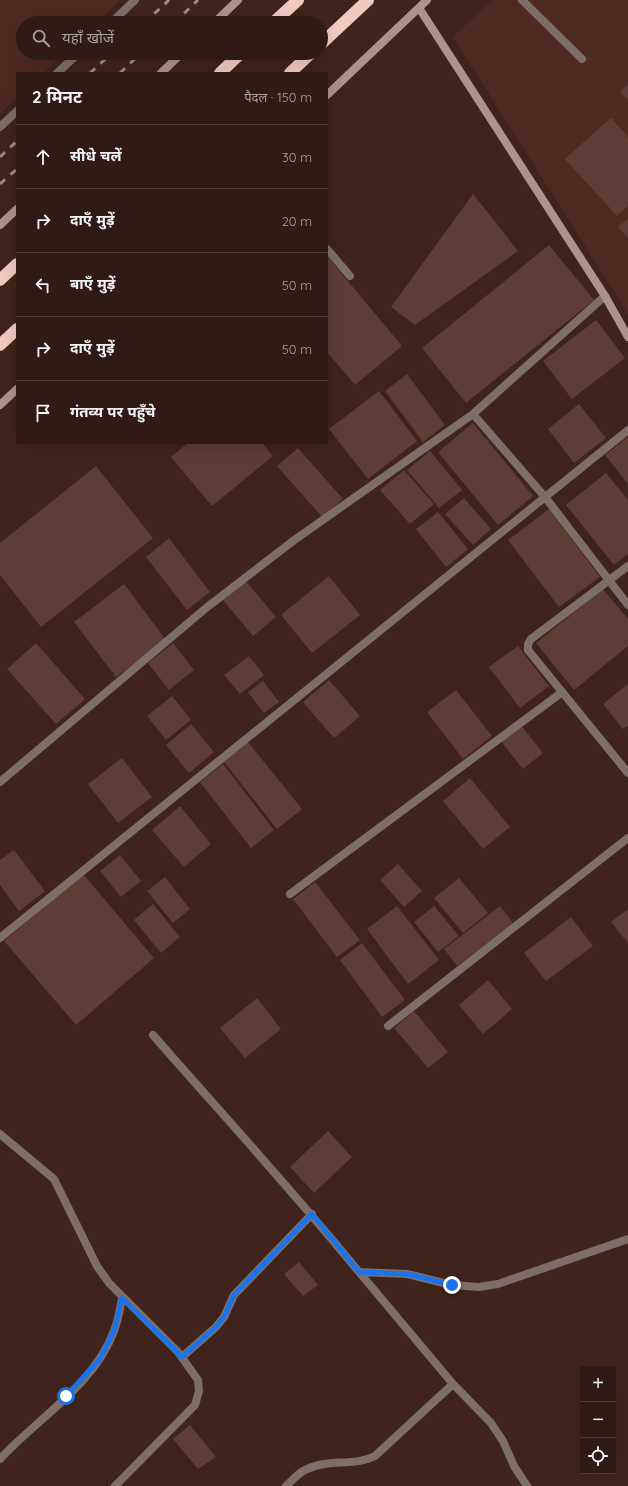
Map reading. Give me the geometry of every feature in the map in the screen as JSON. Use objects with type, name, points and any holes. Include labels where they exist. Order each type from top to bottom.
[{"type":"highway","points":[[281,16],[298,0]]},
{"type":"highway","points":[[328,37],[368,0]]},
{"type":"highway","points":[[221,72],[234,60]]},
{"type":"highway","points":[[291,72],[304,60]]},
{"type":"highway","points":[[0,280],[16,265]]},
{"type":"highway","points":[[0,345],[16,330]]},
{"type":"street","points":[[118,16],[135,0]]},
{"type":"street","points":[[221,16],[238,0]]},
{"type":"street","points":[[328,94],[427,0]]},
{"type":"street","points":[[522,0],[582,59]]},
{"type":"street","points":[[419,8],[605,296],[628,337]]},
{"type":"street","points":[[58,72],[71,60]]},
{"type":"street","points":[[162,72],[175,60]]},
{"type":"street","points":[[0,126],[16,112]]},
{"type":"street","points":[[0,225],[16,210]]},
{"type":"street","points":[[328,251],[350,276]]},
{"type":"street","points":[[0,782],[206,608],[292,541],[473,414],[605,296]]},
{"type":"street","points":[[0,405],[16,390]]},
{"type":"street","points":[[473,414],[545,498],[628,606]]},
{"type":"street","points":[[0,938],[628,430]]},
{"type":"street","points":[[628,566],[610,582],[531,639],[528,644],[528,650],[561,693],[628,773]]},
{"type":"street","points":[[290,894],[561,693]]},
{"type":"street","points":[[388,1026],[628,838]]},
{"type":"street","points":[[153,1035],[312,1214],[453,1384],[490,1423],[503,1440],[514,1466],[527,1486]]},
{"type":"street","points":[[0,1134],[54,1179],[97,1266],[122,1298],[182,1357],[198,1380],[199,1391],[195,1405],[115,1486]]},
{"type":"street","points":[[182,1357],[216,1327],[224,1317],[234,1295],[312,1214]]},
{"type":"street","points":[[359,1272],[407,1274],[452,1285],[479,1287],[498,1284],[628,1239]]},
{"type":"street","points":[[0,1459],[17,1441],[66,1396],[99,1360],[114,1331],[122,1298]]},
{"type":"street","points":[[286,1486],[304,1470],[320,1465],[367,1460],[375,1456],[453,1384]]},
{"type":"shaded area","points":[[0,0],[121,0],[104,16],[16,16],[16,60],[58,60],[45,72],[16,72],[16,99],[0,114]]},
{"type":"shaded area","points":[[492,0],[628,0],[628,314],[453,37]]},
{"type":"building","points":[[628,84],[628,100],[620,92]]},
{"type":"building","points":[[611,118],[628,137],[628,206],[617,216],[565,159]]},
{"type":"building","points":[[473,194],[518,251],[415,325],[391,307]]},
{"type":"building","points":[[628,219],[628,238],[618,227]]},
{"type":"building","points":[[549,245],[594,300],[466,403],[422,348]]},
{"type":"building","points":[[328,257],[402,346],[355,385],[328,353]]},
{"type":"building","points":[[596,320],[625,358],[572,399],[543,361]]},
{"type":"building","points":[[407,374],[445,425],[423,442],[385,391]]},
{"type":"building","points":[[379,391],[417,441],[368,479],[329,429]]},
{"type":"building","points":[[579,404],[606,438],[574,463],[548,429]]},
{"type":"building","points":[[473,423],[533,496],[498,525],[438,452]]},
{"type":"building","points":[[628,437],[628,484],[605,455]]},
{"type":"building","points":[[187,444],[263,444],[273,456],[212,506],[171,457]]},
{"type":"building","points":[[298,448],[343,499],[322,517],[277,466]]},
{"type":"building","points":[[430,451],[462,490],[439,508],[407,470]]},
{"type":"building","points":[[96,466],[153,538],[41,627],[0,575],[0,543]]},
{"type":"building","points":[[404,470],[434,504],[410,524],[380,490]]},
{"type":"building","points":[[606,473],[628,500],[628,554],[614,565],[566,505]]},
{"type":"building","points":[[464,498],[491,529],[473,545],[445,514]]},
{"type":"building","points":[[549,509],[600,577],[559,607],[508,540]]},
{"type":"building","points":[[438,512],[468,549],[446,567],[416,529]]},
{"type":"building","points":[[169,538],[210,592],[187,610],[146,557]]},
{"type":"building","points":[[329,576],[360,615],[312,653],[281,615]]},
{"type":"building","points":[[245,580],[276,617],[253,636],[222,599]]},
{"type":"building","points":[[124,584],[166,640],[116,677],[74,622]]},
{"type":"building","points":[[603,589],[628,619],[628,646],[574,690],[536,643]]},
{"type":"building","points":[[36,643],[85,699],[56,724],[7,669]]},
{"type":"building","points":[[173,643],[194,670],[169,690],[148,663]]},
{"type":"building","points":[[518,646],[549,686],[520,708],[489,667]]},
{"type":"building","points":[[249,656],[264,675],[240,694],[224,675]]},
{"type":"building","points":[[329,680],[360,716],[334,738],[303,702]]},
{"type":"building","points":[[263,681],[279,702],[264,713],[248,692]]},
{"type":"building","points":[[628,684],[628,726],[623,729],[603,704]]},
{"type":"building","points":[[456,690],[492,736],[463,759],[427,712]]},
{"type":"building","points":[[172,696],[191,720],[166,740],[147,716]]},
{"type":"building","points":[[191,724],[214,752],[189,773],[166,745]]},
{"type":"building","points":[[521,725],[543,753],[523,769],[501,741]]},
{"type":"building","points":[[248,742],[302,809],[277,829],[224,762]]},
{"type":"building","points":[[122,758],[152,797],[118,823],[88,784]]},
{"type":"building","points":[[223,764],[274,830],[251,848],[200,782]]},
{"type":"building","points":[[470,778],[510,827],[483,849],[443,801]]},
{"type":"building","points":[[180,806],[211,844],[184,867],[152,830]]},
{"type":"building","points":[[14,850],[45,891],[19,911],[0,885],[0,860]]},
{"type":"building","points":[[120,855],[141,881],[121,897],[100,871]]},
{"type":"building","points":[[398,864],[422,891],[404,907],[380,880]]},
{"type":"building","points":[[83,874],[154,958],[76,1025],[4,941]]},
{"type":"building","points":[[165,877],[190,909],[173,923],[147,891]]},
{"type":"building","points":[[459,878],[488,913],[463,933],[434,898]]},
{"type":"building","points":[[315,882],[360,940],[337,957],[293,899]]},
{"type":"building","points":[[153,904],[180,937],[161,953],[134,920]]},
{"type":"building","points":[[397,906],[439,960],[408,984],[367,929]]},
{"type":"building","points":[[434,906],[459,936],[438,952],[414,922]]},
{"type":"building","points":[[500,906],[513,923],[457,966],[444,949]]},
{"type":"building","points":[[628,909],[628,943],[611,922]]},
{"type":"building","points":[[571,917],[593,946],[546,981],[524,953]]},
{"type":"building","points":[[362,943],[405,1000],[382,1017],[340,960]]},
{"type":"building","points":[[488,980],[512,1009],[483,1034],[459,1005]]},
{"type":"building","points":[[257,998],[281,1029],[245,1058],[220,1028]]},
{"type":"building","points":[[414,1011],[448,1052],[428,1068],[394,1028]]},
{"type":"building","points":[[328,1131],[352,1157],[314,1193],[290,1167]]},
{"type":"building","points":[[299,1262],[318,1285],[303,1296],[284,1274]]},
{"type":"building","points":[[190,1425],[216,1457],[198,1469],[173,1439]]},
{"type":"railway","points":[[152,16],[169,0]]},
{"type":"railway","points":[[181,16],[198,0]]},
{"type":"railway","points":[[91,72],[104,60]]},
{"type":"railway","points":[[121,72],[134,60]]},
{"type":"railway","points":[[0,157],[16,142]]},
{"type":"railway","points":[[0,184],[16,170]]},
{"type":"route","points":[[66,1396],[99,1360],[114,1331],[122,1298],[182,1357],[216,1327],[224,1317],[234,1295],[244,1283],[312,1214],[359,1272],[407,1274],[452,1285]]}]
